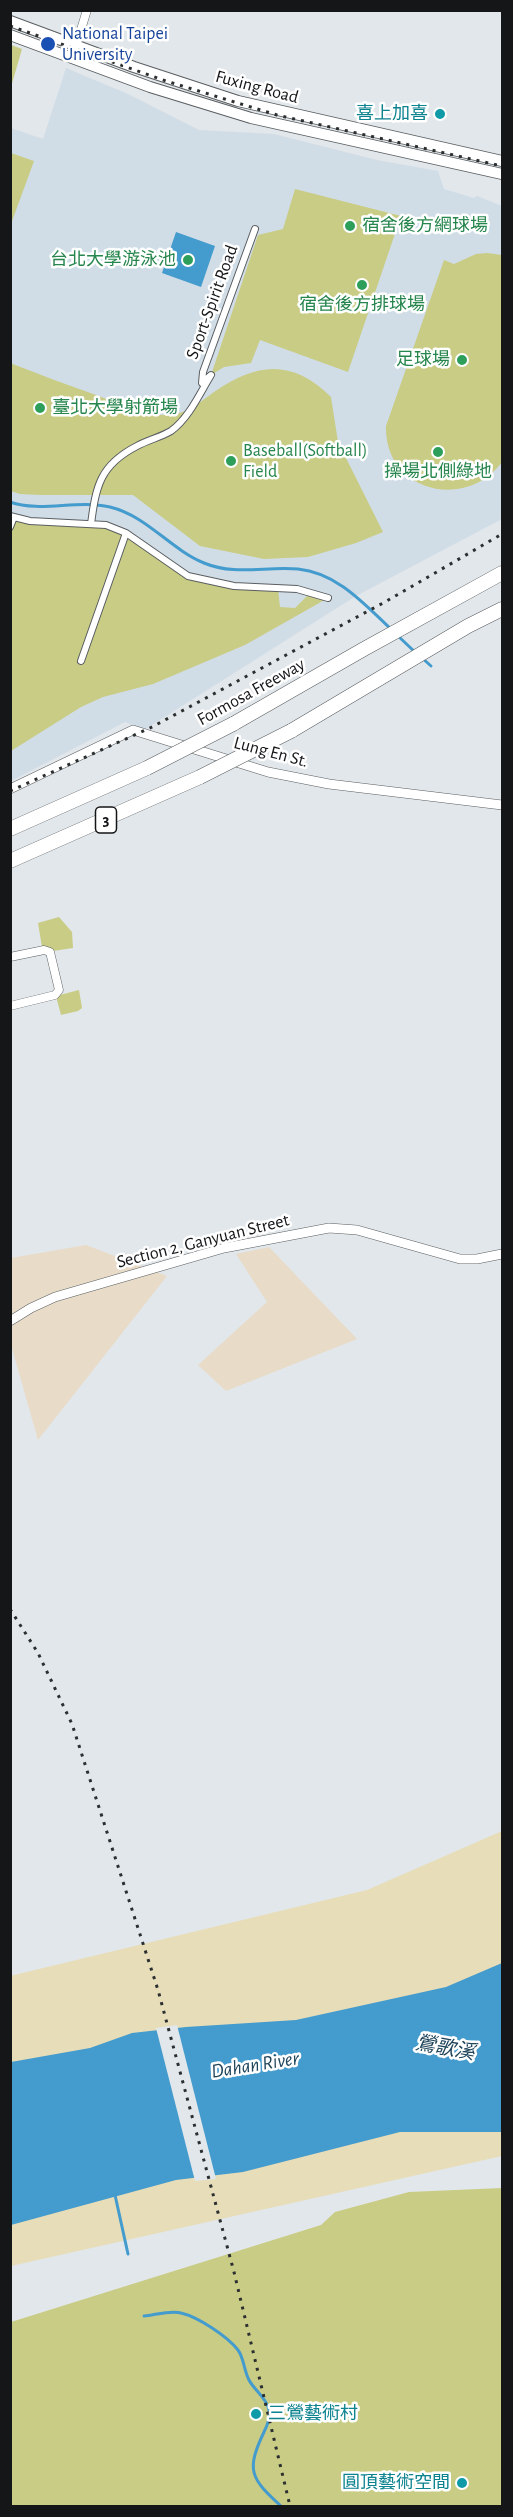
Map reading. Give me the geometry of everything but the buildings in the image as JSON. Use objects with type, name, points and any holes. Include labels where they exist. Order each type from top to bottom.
[{"type":"highway","name":"Formosa Freeway","points":[[10,829],[147,768],[233,724],[500,574]]},
{"type":"highway","name":"3","points":[[10,861],[200,777],[291,731],[468,626],[502,609]]},
{"type":"main road","name":"Fuxing Road","points":[[10,21],[238,101],[502,161]]},
{"type":"main road","name":"Fuxing Road","points":[[10,35],[150,87],[251,118],[502,174]]},
{"type":"street","points":[[72,59],[87,10]]},
{"type":"street","name":"Sport-Spirit Road","points":[[91,524],[95,493],[99,480],[108,467],[122,455],[170,432],[180,423],[211,375],[202,383],[203,372],[255,229]]},
{"type":"street","points":[[10,527],[12,517],[30,522],[106,525],[126,533],[188,576],[234,586],[297,590],[328,598]]},
{"type":"street","points":[[81,662],[126,533]]},
{"type":"street","name":"Lung En St.","points":[[10,789],[133,730],[268,772],[329,783],[502,805]]},
{"type":"street","points":[[10,957],[44,950],[50,952],[58,990],[55,995],[10,1006]]},
{"type":"street","name":"Section 2, Ganyuan Street","points":[[10,1321],[55,1297],[224,1248],[329,1228],[357,1230],[460,1259],[477,1259],[502,1254]]},
{"type":"shaded area","name":"National Taipei University","points":[[66,68],[128,94],[199,130],[274,134],[377,160],[438,171],[444,189],[474,198],[477,196],[502,206],[502,519],[356,596],[144,730],[125,722],[11,781],[11,128],[43,139]]},
{"type":"shaded area","points":[[86,1245],[167,1276],[38,1440],[11,1345],[11,1258]]},
{"type":"shaded area","points":[[269,1247],[357,1339],[226,1391],[198,1365],[267,1302],[236,1254]]},
{"type":"green space","name":"National Taipei University","points":[[11,45],[22,49],[11,87]]},
{"type":"green space","points":[[10,153],[34,161],[11,224]]},
{"type":"green space","points":[[295,189],[401,216],[348,372],[260,340],[251,363],[224,367],[211,375],[258,235],[283,229]]},
{"type":"green space","points":[[476,254],[502,255],[502,462],[486,477],[468,487],[449,490],[429,487],[412,479],[398,466],[389,448],[386,426],[444,260],[454,264]]},
{"type":"green space","name":"Baseball(Softball) Field","points":[[10,363],[130,408],[157,415],[174,414],[186,410],[230,382],[260,370],[289,371],[303,376],[331,397],[338,442],[383,532],[356,543],[308,557],[264,559],[200,546],[133,495],[41,495],[11,491]]},
{"type":"green space","points":[[10,516],[91,524],[126,533],[188,576],[210,582],[278,589],[280,607],[295,608],[309,594],[328,598],[245,645],[153,684],[103,697],[81,707],[11,751]]},
{"type":"green space","points":[[59,917],[72,932],[73,948],[53,951],[42,947],[38,923]]},
{"type":"green space","points":[[79,990],[82,1008],[61,1015],[56,996]]},
{"type":"green space","name":"三鶯藝術村","points":[[502,2188],[502,2506],[11,2506],[11,2322],[321,2225],[335,2212],[409,2192]]},
{"type":"sand","points":[[502,1831],[502,2156],[11,2266],[10,1976],[367,1890]]},
{"type":"water","name":"台北大學游泳池","points":[[176,232],[215,246],[201,287],[162,273]]},
{"type":"water","points":[[502,1963],[502,2132],[400,2132],[243,2172],[176,2180],[11,2225],[11,2062],[90,2048],[132,2033],[296,2020],[446,1987]]},
{"type":"pier","points":[[177,2025],[216,2179],[195,2181],[156,2028]]},
{"type":"waterway","points":[[10,502],[34,506],[85,504],[110,507],[136,518],[180,550],[216,567],[239,570],[286,568],[312,572],[338,583],[392,630]]},
{"type":"waterway","points":[[397,635],[416,653]]},
{"type":"waterway","points":[[421,657],[431,666]]},
{"type":"waterway","points":[[115,2195],[128,2254]]},
{"type":"waterway","points":[[144,2316],[173,2312],[188,2315],[220,2333],[238,2350],[249,2380],[266,2402],[269,2413],[255,2456],[254,2473],[263,2488],[281,2506]]},
{"type":"railway","points":[[10,26],[166,81],[277,115],[502,166]]},
{"type":"railway","points":[[10,791],[150,728],[385,602],[502,534]]},
{"type":"railway","points":[[10,1609],[38,1653],[72,1724],[158,1990],[234,2272],[290,2506]]},
{"type":"place","name":"National Taipei University","points":[[48,44]]},
{"type":"place","name":"喜上加喜","points":[[440,114]]},
{"type":"place","name":"宿舍後方網球場","points":[[350,226]]},
{"type":"place","name":"台北大學游泳池","points":[[188,260]]},
{"type":"place","name":"宿舍後方排球場","points":[[362,285]]},
{"type":"place","name":"足球場","points":[[462,360]]},
{"type":"place","name":"臺北大學射箭場","points":[[40,408]]},
{"type":"place","name":"操場北側綠地","points":[[438,452]]},
{"type":"place","name":"Baseball(Softball) Field","points":[[231,461]]},
{"type":"place","name":"三鶯藝術村","points":[[256,2414]]},
{"type":"place","name":"圓頂藝術空間","points":[[462,2483]]},
{"type":"water label","name":"鶯歌溪","points":[[445,2048]]},
{"type":"water label","name":"Dahan River","points":[[255,2065]]}]
